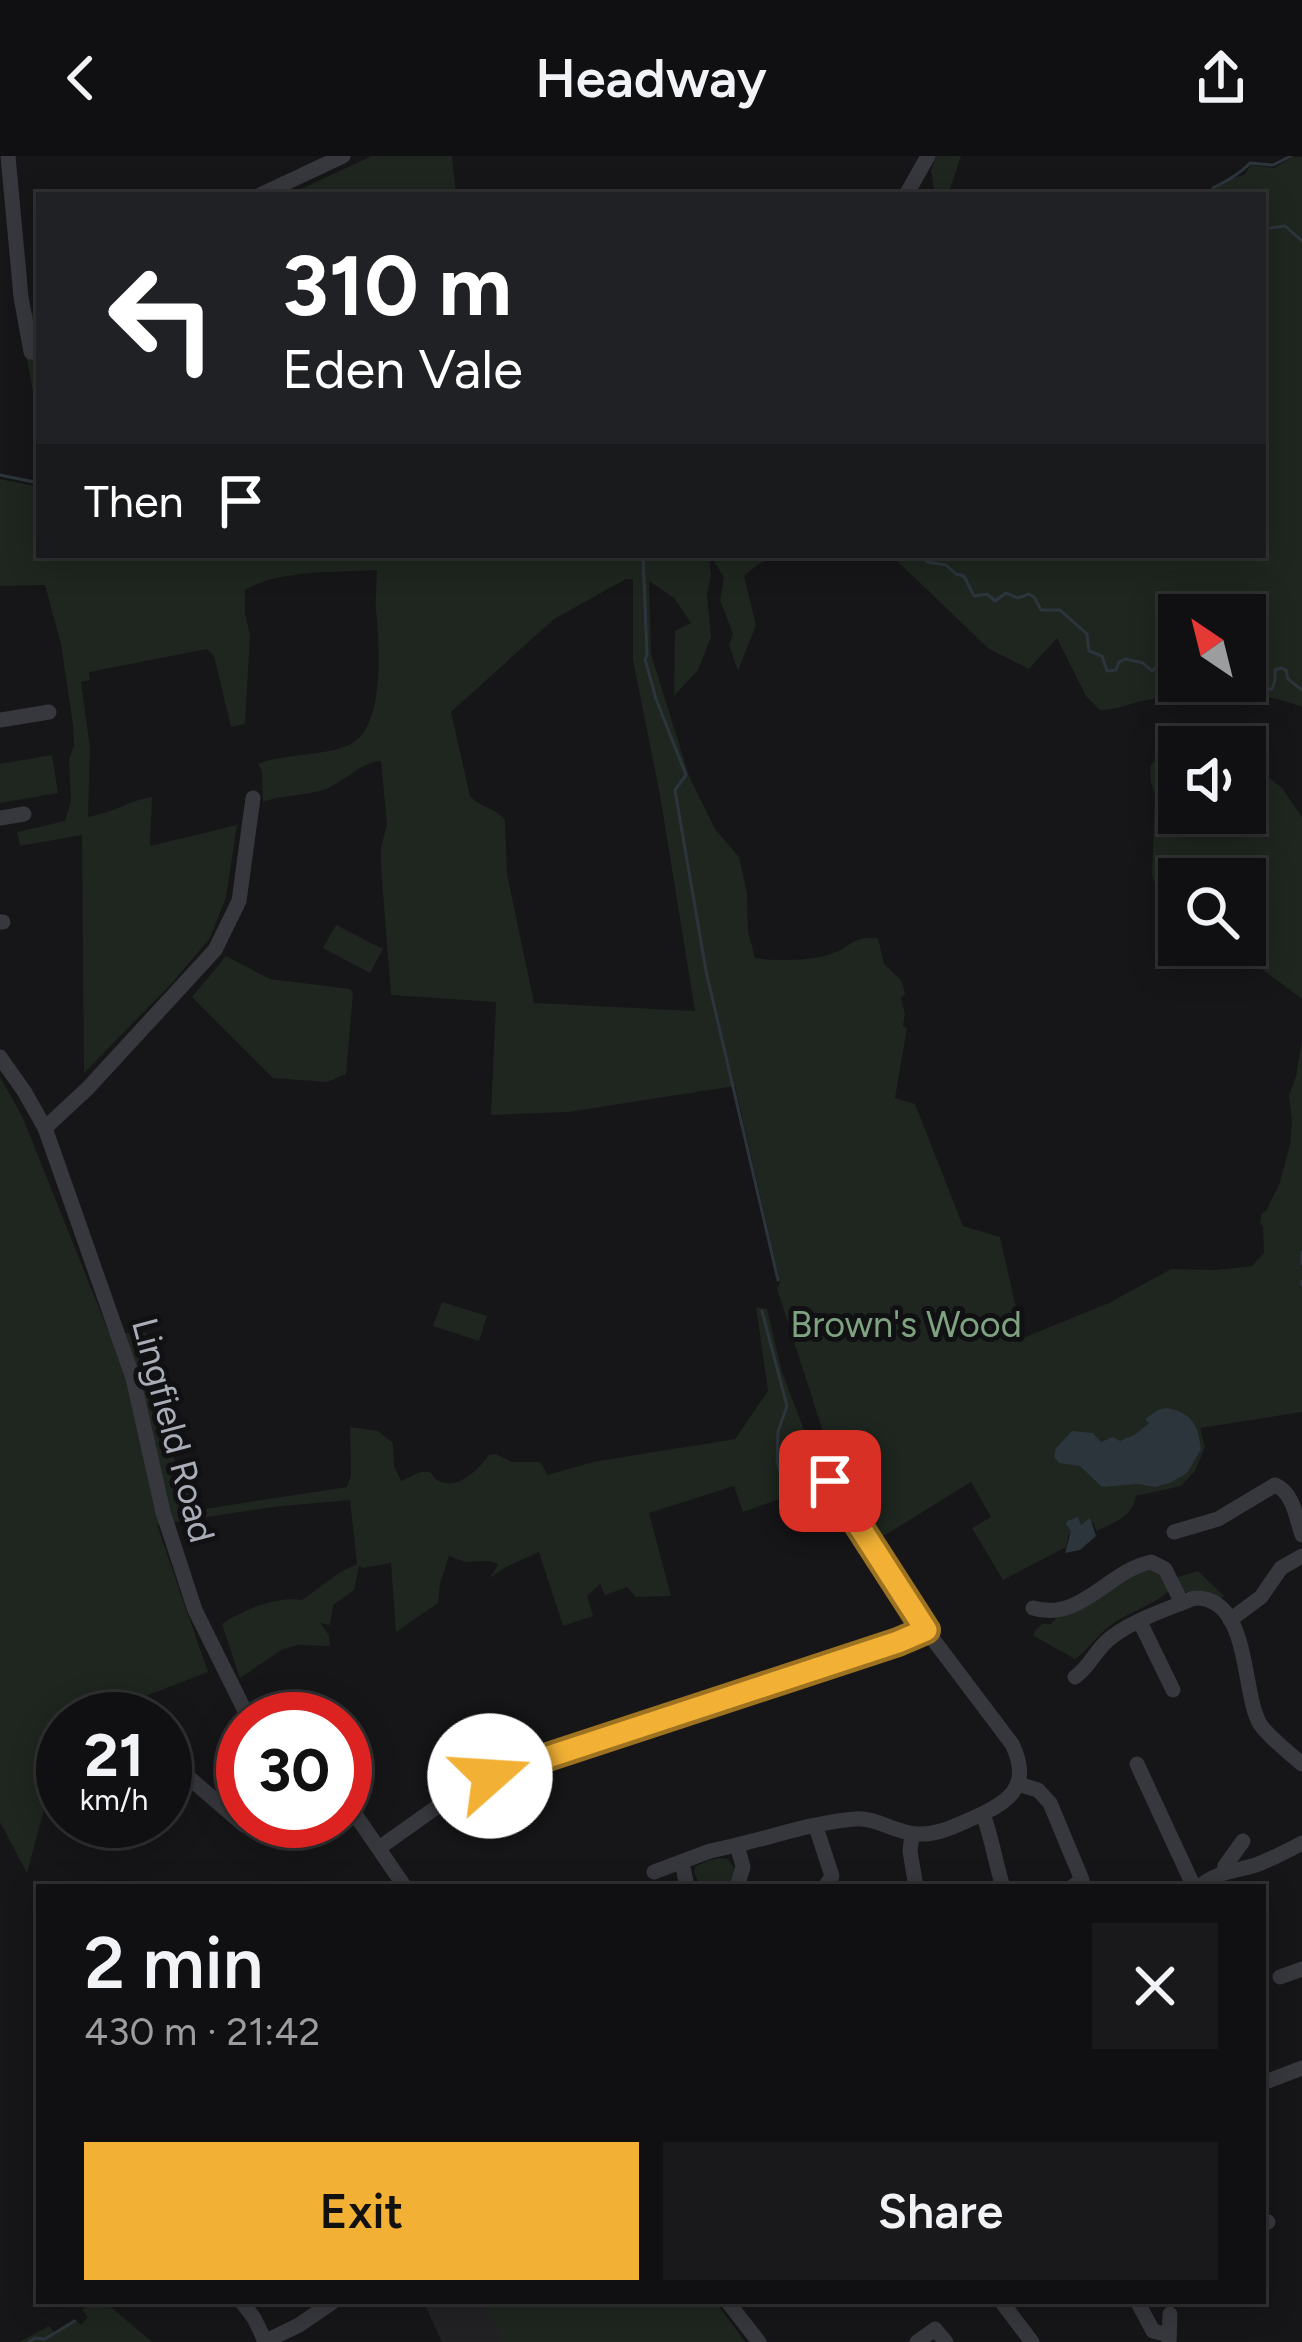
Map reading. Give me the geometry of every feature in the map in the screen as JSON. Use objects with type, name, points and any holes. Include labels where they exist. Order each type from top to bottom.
[{"type":"street","points":[[8,156],[31,302],[31,352]]},
{"type":"street","points":[[266,192],[344,156]]},
{"type":"street","points":[[908,192],[928,156]]},
{"type":"street","points":[[0,720],[50,712]]},
{"type":"street","points":[[45,1128],[215,950],[239,902],[253,798]]},
{"type":"street","points":[[0,818],[24,814]]},
{"type":"street","name":"Lingfield Road","points":[[0,1057],[45,1128],[133,1378],[163,1512],[195,1610],[236,1692]]},
{"type":"street","points":[[654,1872],[737,1845],[863,1818],[911,1834],[946,1830],[1000,1805],[1018,1784],[1020,1760],[1012,1744],[926,1630],[830,1481]]},
{"type":"street","points":[[1174,1532],[1218,1519],[1275,1485],[1290,1497],[1302,1535]]},
{"type":"street","points":[[1230,1620],[1261,1598],[1281,1568],[1302,1556]]},
{"type":"street","points":[[1033,1608],[1076,1606],[1137,1565],[1151,1562],[1165,1569],[1181,1603]]},
{"type":"street","points":[[1075,1677],[1122,1630],[1181,1603],[1204,1598],[1215,1602],[1230,1620],[1242,1649],[1260,1724],[1302,1764]]},
{"type":"street","points":[[1140,1622],[1173,1690]]},
{"type":"street","points":[[379,1848],[448,1798],[500,1772],[926,1630]]},
{"type":"street","points":[[1137,1764],[1196,1884]]},
{"type":"street","points":[[192,1781],[216,1802]]},
{"type":"street","points":[[1018,1784],[1038,1790],[1050,1803],[1074,1855],[1082,1880],[1076,1884]]},
{"type":"street","points":[[983,1814],[1002,1884]]},
{"type":"street","points":[[816,1827],[832,1876],[827,1884]]},
{"type":"street","points":[[911,1834],[916,1884]]},
{"type":"street","points":[[372,1840],[403,1884]]},
{"type":"street","points":[[1224,1872],[1244,1840]]},
{"type":"street","points":[[1201,1884],[1302,1843]]},
{"type":"street","points":[[737,1845],[743,1867],[737,1884]]},
{"type":"street","points":[[682,1862],[686,1884]]},
{"type":"street","points":[[1280,1977],[1302,1969]]},
{"type":"street","points":[[1266,2082],[1302,2068]]},
{"type":"street","points":[[243,2304],[265,2342],[330,2304]]},
{"type":"street","points":[[729,2304],[759,2342]]},
{"type":"street","points":[[1003,2304],[1032,2342]]},
{"type":"street","points":[[1139,2304],[1153,2331],[1169,2338],[1169,2308]]},
{"type":"street","points":[[917,2342],[934,2329],[946,2342]]},
{"type":"shaded area","points":[[1166,1408],[1192,1421],[1201,1449],[1187,1473],[1170,1483],[1102,1487],[1080,1466],[1059,1463],[1054,1457],[1072,1431],[1093,1433],[1101,1442],[1113,1437],[1120,1441],[1136,1434],[1149,1423],[1145,1419]]},
{"type":"shaded area","points":[[1078,1517],[1081,1525],[1090,1518],[1096,1536],[1080,1550],[1065,1553],[1071,1531],[1067,1521]]},
{"type":"shaded area","points":[[424,2304],[717,2304],[745,2342],[442,2342]]},
{"type":"green space","points":[[372,156],[452,156],[456,192],[294,192]]},
{"type":"green space","points":[[936,156],[961,156],[949,192],[934,192],[931,171]]},
{"type":"green space","points":[[1292,157],[1302,157],[1302,707],[1266,696],[1266,594],[1158,594],[1158,698],[1100,710],[1086,696],[1057,638],[1029,669],[989,649],[894,558],[1266,558],[1266,192],[1211,192],[1244,175],[1251,165],[1274,168]]},
{"type":"green space","points":[[36,312],[36,407],[19,320]]},
{"type":"green space","name":"Brown's Wood","points":[[0,479],[36,486],[36,558],[709,558],[711,637],[698,670],[674,696],[675,631],[691,623],[674,598],[649,581],[651,654],[689,776],[715,829],[739,857],[755,958],[812,958],[858,940],[878,938],[884,964],[901,980],[905,994],[901,998],[907,1028],[895,1098],[915,1104],[963,1226],[1000,1237],[1023,1338],[1109,1303],[1171,1269],[1252,1266],[1264,1253],[1262,1213],[1279,1185],[1290,1145],[1289,1095],[1302,1040],[1302,1412],[1200,1428],[1205,1447],[1195,1471],[1181,1486],[1136,1496],[1127,1514],[1096,1531],[1094,1523],[1078,1524],[1066,1547],[1003,1580],[972,1528],[991,1517],[971,1482],[877,1540],[838,1478],[777,1289],[780,1282],[735,1086],[568,1112],[491,1115],[496,1002],[391,995],[381,867],[387,824],[381,761],[320,791],[263,802],[258,764],[342,748],[362,734],[370,720],[378,682],[377,570],[292,575],[245,590],[250,636],[245,724],[231,727],[214,656],[207,649],[89,672],[90,680],[81,682],[90,748],[88,817],[152,797],[150,846],[237,825],[226,897],[210,938],[84,1073],[82,835],[20,846],[17,832],[65,821],[71,801],[73,725],[61,644],[45,585],[0,586]],"holes":[[[626,579],[633,579],[633,660],[695,1011],[534,1003],[507,874],[505,820],[470,796],[451,712],[554,619]]]},
{"type":"green space","points":[[714,558],[776,558],[744,576],[756,625],[738,671],[729,645],[733,634],[720,600],[724,577]]},
{"type":"green space","points":[[52,755],[58,793],[0,803],[0,764]]},
{"type":"green space","points":[[1158,756],[1158,834],[1266,834],[1266,775],[1282,788],[1302,817],[1302,999],[1258,966],[1266,966],[1266,858],[1158,858],[1158,892],[1152,875],[1155,795],[1150,766]]},
{"type":"green space","points":[[336,925],[383,949],[370,973],[323,948]]},
{"type":"green space","points":[[226,956],[270,979],[350,989],[346,1074],[327,1082],[273,1078],[192,997]]},
{"type":"green space","points":[[0,1077],[23,1118],[109,1333],[146,1333],[161,1382],[172,1455],[198,1510],[347,1487],[350,1427],[378,1431],[393,1443],[394,1466],[401,1481],[426,1471],[445,1483],[467,1477],[489,1455],[512,1462],[540,1462],[548,1475],[593,1462],[735,1439],[768,1391],[756,1307],[767,1309],[782,1372],[824,1483],[743,1512],[734,1486],[649,1513],[671,1596],[636,1597],[627,1587],[605,1595],[600,1584],[587,1596],[593,1616],[563,1626],[539,1552],[490,1578],[498,1564],[449,1556],[438,1603],[396,1632],[391,1563],[359,1566],[354,1590],[333,1605],[330,1625],[320,1623],[330,1646],[283,1649],[240,1678],[222,1624],[261,1605],[302,1600],[357,1564],[350,1500],[157,1525],[208,1672],[156,1692],[36,1692],[36,1840],[27,1873],[0,1822]]},
{"type":"green space","points":[[442,1302],[487,1316],[479,1341],[433,1326]]},
{"type":"green space","points":[[1152,1565],[1171,1589],[1111,1625],[1075,1659],[1034,1636],[1042,1624],[1051,1624]]},
{"type":"green space","points":[[1198,1571],[1224,1596],[1184,1592],[1175,1578]]},
{"type":"green space","points":[[728,1859],[735,1869],[730,1884],[700,1884],[695,1867]]},
{"type":"green space","points":[[88,2304],[108,2304],[152,2342],[19,2342],[49,2326],[54,2332],[74,2319],[81,2325],[88,2317],[82,2310]]},
{"type":"green space","points":[[483,2304],[717,2304],[745,2342],[496,2342],[502,2338]]},
{"type":"waterway","points":[[1214,192],[1250,163],[1273,165],[1291,156]]},
{"type":"waterway","points":[[1266,229],[1285,226],[1302,241]]},
{"type":"waterway","points":[[0,475],[36,482]]},
{"type":"waterway","points":[[643,558],[645,659],[686,775],[675,790],[706,971],[778,1280]]},
{"type":"waterway","points":[[925,558],[964,576],[974,596],[987,594],[995,601],[1006,593],[1018,598],[1029,594],[1041,610],[1060,610],[1087,634],[1089,651],[1102,656],[1107,671],[1116,670],[1125,659],[1143,663],[1152,671],[1158,666]]},
{"type":"waterway","points":[[1266,689],[1272,689],[1275,670],[1281,668],[1302,690]]},
{"type":"waterway","points":[[1302,1252],[1302,1264]]},
{"type":"waterway","points":[[762,1311],[787,1406],[778,1431],[777,1461],[792,1491]]},
{"type":"waterway","points":[[29,2342],[45,2339],[75,2321]]},
{"type":"route","points":[[490,1776],[926,1630],[830,1481]]}]
